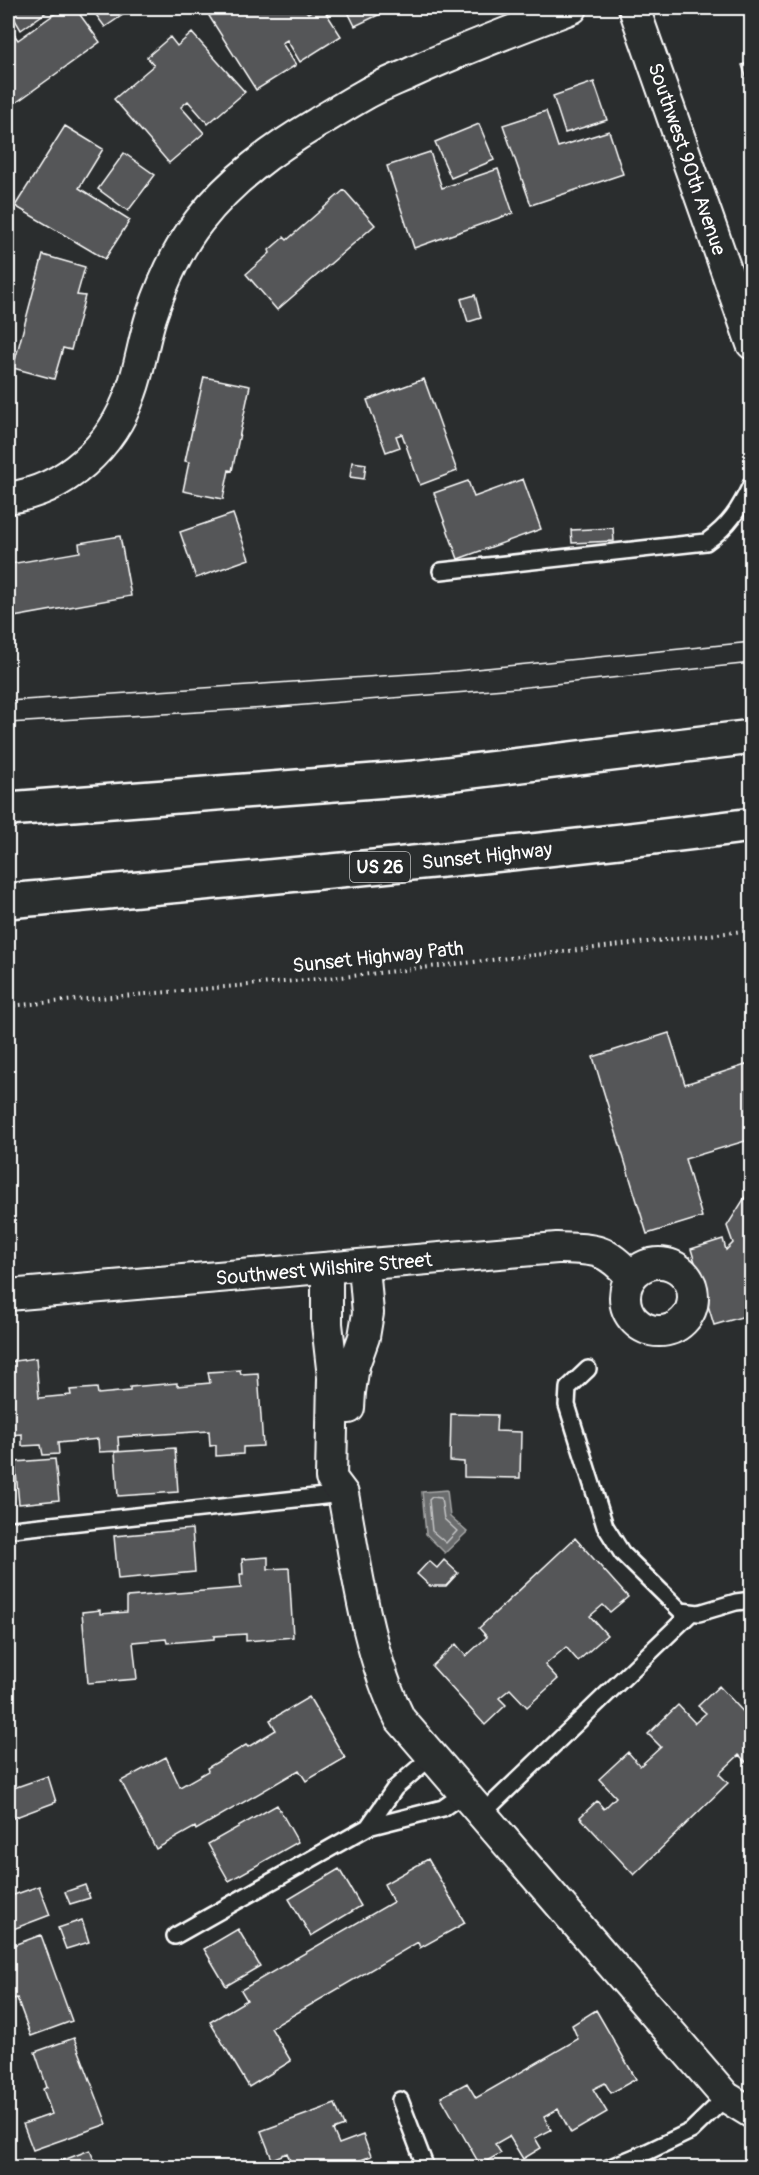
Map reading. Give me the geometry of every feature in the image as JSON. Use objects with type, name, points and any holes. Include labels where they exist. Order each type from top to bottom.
[{"type":"highway","points":[[8,809],[414,778],[752,737]]},
{"type":"highway","name":"Sunset Highway","points":[[8,901],[405,865],[752,825]]},
{"type":"street","points":[[8,498],[49,486],[65,477],[80,466],[107,439],[126,407],[150,319],[179,253],[198,222],[221,195],[248,170],[276,148],[365,94],[459,51],[572,8]]},
{"type":"street","name":"Southwest 90th Avenue","points":[[634,8],[752,344]]},
{"type":"street","name":"Southwest Wilshire Street","points":[[8,1295],[557,1248],[585,1249],[609,1255],[631,1277]]},
{"type":"street","points":[[343,1494],[348,1477],[350,1392],[354,1365],[364,1336],[368,1313],[364,1266]]},
{"type":"street","points":[[327,1268],[327,1324],[333,1377],[332,1478],[343,1494],[366,1613],[387,1694],[400,1719],[431,1757],[726,2097],[752,2113]]},
{"type":"lane","points":[[441,571],[706,542],[724,529],[740,508],[752,483]]},
{"type":"lane","points":[[588,1369],[568,1388],[567,1405],[605,1526],[622,1553],[681,1611],[699,1613],[752,1599]]},
{"type":"lane","points":[[13,1529],[343,1494]]},
{"type":"lane","points":[[175,1936],[368,1827],[443,1808],[472,1804],[691,1613]]},
{"type":"lane","points":[[368,1827],[395,1788],[431,1757]]},
{"type":"lane","points":[[608,2168],[691,2131],[726,2097]]},
{"type":"lane","points":[[400,2100],[426,2168]]},
{"type":"path","name":"Sunset Highway Path","points":[[8,1006],[364,975],[752,930]]},
{"type":"water","points":[[447,1490],[450,1517],[467,1532],[445,1553],[426,1534],[422,1492]]},
{"type":"building","points":[[8,8],[52,8],[21,30]]},
{"type":"building","points":[[63,8],[75,8],[100,42],[10,107],[8,104],[8,26],[18,40]]},
{"type":"building","points":[[91,8],[133,8],[105,27]]},
{"type":"building","points":[[222,8],[312,8],[306,11],[308,13],[317,8],[323,8],[341,36],[300,62],[287,40],[282,43],[296,65],[256,90],[209,16]]},
{"type":"building","points":[[346,8],[393,8],[355,26]]},
{"type":"building","points":[[192,33],[245,92],[208,124],[188,101],[181,107],[204,133],[169,163],[114,99],[154,65],[147,57],[170,37],[177,46]]},
{"type":"building","points":[[752,62],[752,93],[742,65]]},
{"type":"building","points":[[594,82],[607,120],[565,133],[553,96]]},
{"type":"building","points":[[546,111],[558,147],[609,131],[623,174],[531,205],[503,125]]},
{"type":"building","points":[[479,124],[494,160],[451,178],[435,142]]},
{"type":"building","points":[[65,126],[103,149],[79,188],[130,220],[105,259],[15,206]]},
{"type":"building","points":[[430,152],[442,188],[498,169],[513,213],[414,248],[387,166]]},
{"type":"building","points":[[124,153],[155,175],[128,211],[98,189]]},
{"type":"building","points":[[344,190],[375,225],[277,310],[246,274],[284,237],[287,240]]},
{"type":"building","points":[[43,255],[85,267],[77,295],[85,296],[71,350],[63,348],[54,379],[13,368]]},
{"type":"building","points":[[475,295],[481,318],[468,322],[461,299]]},
{"type":"building","points":[[204,377],[250,386],[232,471],[229,470],[223,499],[183,491],[189,462],[185,461]]},
{"type":"building","points":[[424,379],[457,471],[420,485],[402,434],[396,436],[400,447],[386,452],[367,400]]},
{"type":"building","points":[[352,462],[366,464],[364,479],[350,477]]},
{"type":"building","points":[[523,479],[541,529],[458,559],[434,493],[468,481],[474,497]]},
{"type":"building","points":[[233,514],[249,559],[196,578],[180,532]]},
{"type":"building","points":[[613,528],[614,541],[572,543],[571,530]]},
{"type":"building","points":[[120,536],[131,596],[8,618],[10,564],[80,552],[79,543]]},
{"type":"building","points":[[669,1033],[685,1084],[752,1063],[752,1139],[685,1159],[702,1217],[647,1234],[593,1057]]},
{"type":"building","points":[[752,1186],[752,1314],[714,1325],[691,1249],[723,1239],[726,1250],[733,1243],[727,1226]]},
{"type":"building","points":[[36,1358],[39,1398],[71,1395],[70,1390],[97,1388],[98,1394],[130,1391],[130,1387],[210,1383],[208,1372],[240,1370],[241,1374],[258,1373],[263,1446],[243,1447],[243,1454],[216,1456],[216,1445],[210,1446],[209,1431],[118,1437],[119,1451],[99,1452],[98,1439],[58,1443],[59,1454],[43,1455],[41,1445],[22,1446],[22,1434],[8,1435],[8,1362]]},
{"type":"building","points":[[451,1414],[497,1415],[496,1431],[521,1432],[520,1478],[464,1477],[464,1462],[450,1461]]},
{"type":"building","points":[[175,1448],[178,1492],[118,1496],[115,1452]]},
{"type":"building","points":[[55,1459],[59,1500],[19,1504],[15,1462]]},
{"type":"building","points":[[192,1529],[195,1572],[118,1579],[114,1536]]},
{"type":"building","points":[[575,1538],[628,1597],[610,1612],[603,1605],[590,1616],[607,1635],[578,1661],[566,1647],[545,1665],[558,1679],[527,1707],[510,1689],[499,1698],[506,1705],[485,1725],[432,1666],[456,1644],[466,1656],[487,1637],[479,1628]]},
{"type":"building","points":[[268,1557],[268,1569],[289,1568],[293,1637],[246,1641],[246,1634],[167,1643],[166,1639],[133,1642],[137,1679],[88,1683],[82,1612],[100,1610],[100,1614],[127,1612],[127,1597],[241,1588],[242,1559]]},
{"type":"building","points":[[444,1560],[458,1573],[446,1586],[430,1586],[417,1574],[429,1561],[437,1568]]},
{"type":"building","points":[[719,1686],[752,1721],[752,1764],[750,1766],[739,1755],[719,1774],[728,1783],[634,1875],[580,1817],[597,1801],[604,1809],[616,1797],[599,1779],[628,1752],[640,1766],[661,1747],[648,1734],[678,1705],[695,1723],[706,1713],[698,1706]]},
{"type":"building","points":[[309,1697],[345,1758],[306,1781],[299,1770],[196,1830],[195,1827],[156,1849],[121,1781],[166,1757],[180,1787],[208,1771],[207,1768],[276,1730],[270,1720]]},
{"type":"building","points":[[48,1776],[56,1802],[8,1820],[8,1790]]},
{"type":"building","points":[[277,1805],[298,1842],[229,1881],[208,1844]]},
{"type":"building","points":[[428,1859],[465,1923],[420,1948],[418,1942],[271,2028],[291,2061],[249,2087],[210,2022],[247,2000],[241,1990],[393,1902],[384,1884]]},
{"type":"building","points":[[339,1869],[361,1906],[311,1936],[289,1899]]},
{"type":"building","points":[[85,1885],[90,1898],[70,1904],[65,1892]]},
{"type":"building","points":[[39,1886],[50,1915],[8,1931],[8,1897]]},
{"type":"building","points":[[82,1920],[89,1942],[66,1949],[58,1928]]},
{"type":"building","points":[[238,1929],[260,1966],[226,1986],[204,1949]]},
{"type":"building","points":[[41,1935],[72,2021],[31,2036],[17,1998],[13,1999],[8,1982],[8,1947]]},
{"type":"building","points":[[596,2010],[636,2079],[611,2093],[605,2083],[593,2089],[607,2112],[571,2133],[558,2109],[544,2117],[551,2130],[535,2138],[541,2148],[523,2159],[509,2136],[495,2144],[501,2153],[480,2165],[441,2097],[467,2083],[476,2098],[578,2039],[572,2025]]},
{"type":"building","points":[[74,2038],[107,2124],[33,2150],[23,2124],[52,2114],[43,2089],[47,2087],[35,2052]]},
{"type":"building","points":[[335,2104],[344,2126],[333,2130],[339,2144],[363,2135],[371,2156],[359,2161],[362,2168],[293,2168],[287,2153],[272,2159],[261,2131]]},
{"type":"building","points":[[90,2150],[97,2168],[49,2168],[48,2166]]},
{"type":"tram line","points":[[8,701],[455,671],[752,642]]},
{"type":"tram line","points":[[8,723],[267,708],[517,688],[752,663]]}]
